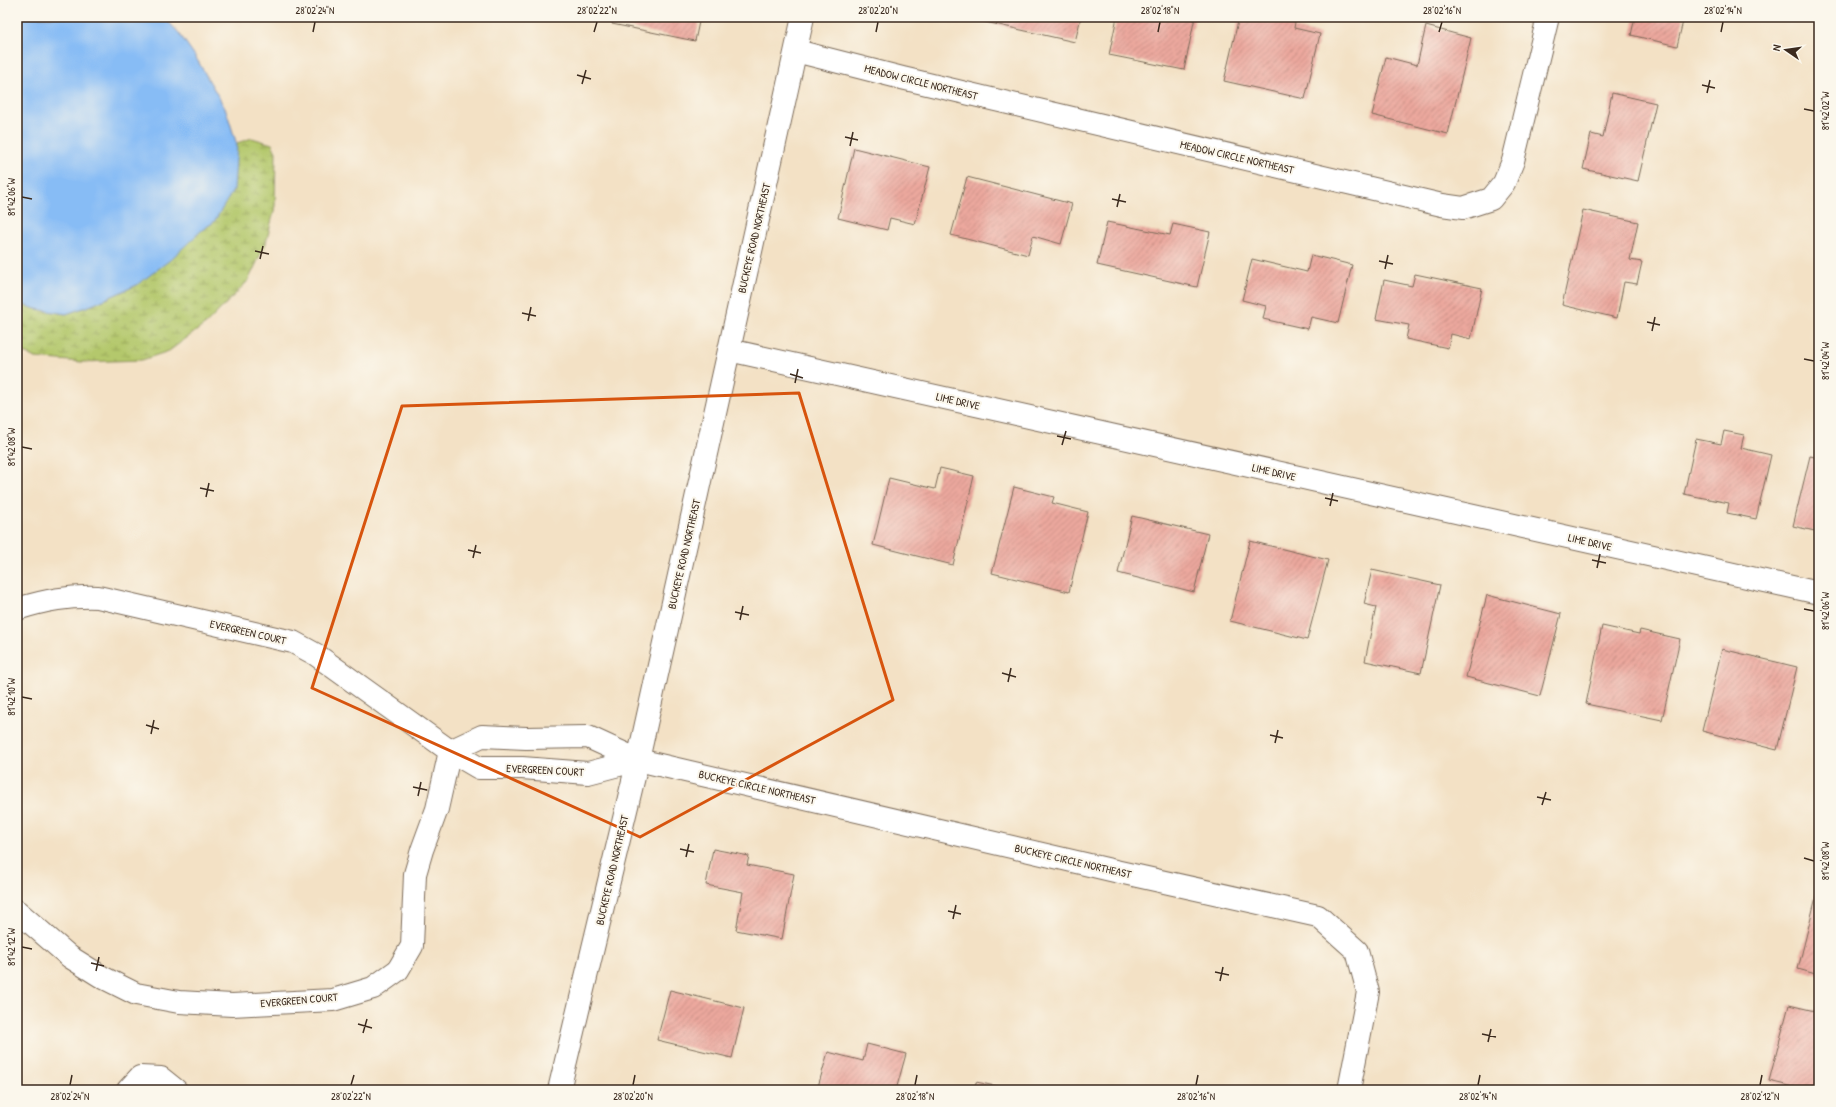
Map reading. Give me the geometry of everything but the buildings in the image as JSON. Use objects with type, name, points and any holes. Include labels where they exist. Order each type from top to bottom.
[{"type":"street","name":"BUCKEYE ROAD NORTHEAST","points":[[559,1090],[638,760],[803,17]]},
{"type":"street","name":"MEADOW CIRCLE NORTHEAST","points":[[796,51],[917,82],[1442,205],[1462,208],[1491,199],[1504,183],[1513,161],[1548,17]]},
{"type":"street","name":"LIME DRIVE","points":[[729,350],[1819,593]]},
{"type":"street","name":"EVERGREEN COURT","points":[[17,609],[41,602],[72,596],[98,597],[293,642],[315,654],[450,751],[479,768],[522,768],[588,773],[638,760]]},
{"type":"street","points":[[450,751],[482,736],[526,738],[588,737],[638,760]]},
{"type":"street","name":"EVERGREEN COURT","points":[[17,910],[70,957],[102,977],[136,994],[179,1002],[232,1006],[333,1000],[373,988],[398,970],[412,946],[415,874],[437,809],[450,751]]},
{"type":"street","name":"BUCKEYE CIRCLE NORTHEAST","points":[[638,760],[1115,871],[1318,916],[1357,951],[1368,992],[1349,1090]]},
{"type":"street","points":[[128,1090],[140,1077],[161,1078],[176,1090]]},
{"type":"highlighted area","points":[[799,393],[893,700],[640,837],[312,688],[402,406]]},
{"type":"green space","points":[[252,138],[272,144],[276,152],[275,207],[266,243],[248,281],[207,323],[169,351],[142,360],[82,362],[35,358],[17,349],[17,303],[36,309],[66,314],[92,305],[137,285],[202,230],[214,222],[237,143]]},
{"type":"water","points":[[17,17],[164,17],[179,33],[195,56],[226,110],[237,145],[234,189],[214,222],[202,230],[170,260],[137,285],[92,305],[66,314],[36,309],[17,303]]}]
